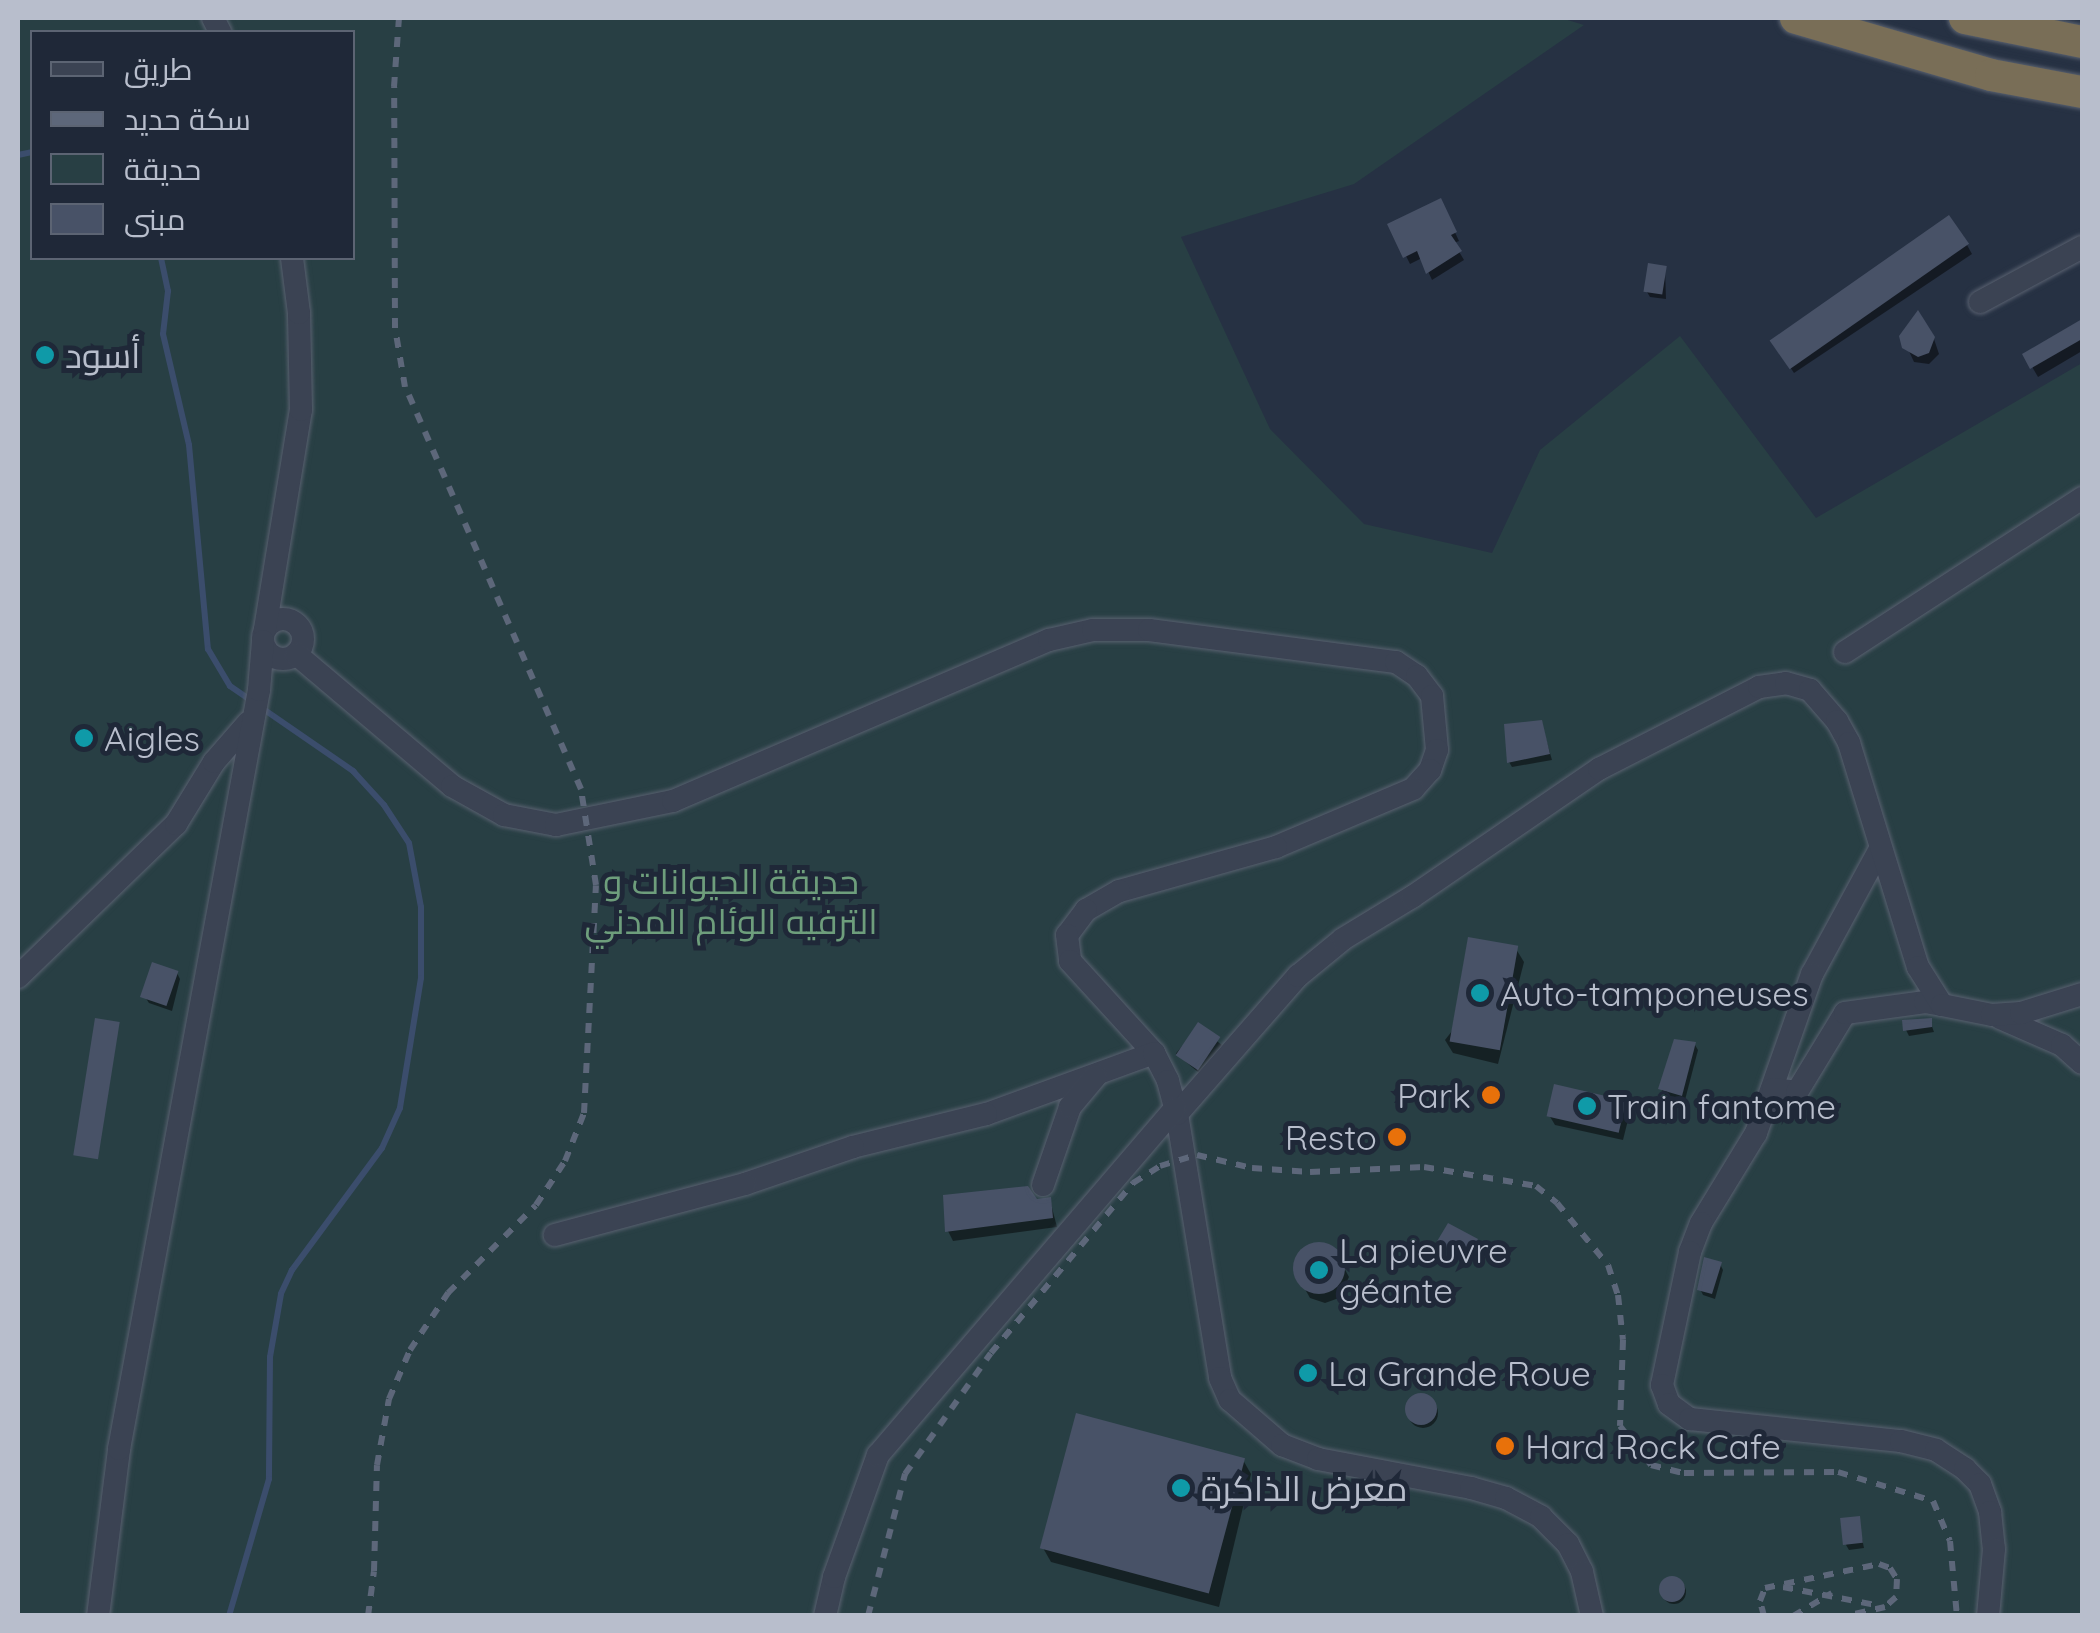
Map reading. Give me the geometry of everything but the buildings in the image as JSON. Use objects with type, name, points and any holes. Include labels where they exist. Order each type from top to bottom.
[{"type":"highway","points":[[1796,18],[1991,75],[2082,92]]},
{"type":"highway","points":[[1965,18],[2082,42]]},
{"type":"highway","points":[[2050,18],[2082,24]]},
{"type":"street","points":[[1980,302],[2082,246]]},
{"type":"street","points":[[98,1616],[122,1429],[283,536],[301,410],[300,313],[292,260]]},
{"type":"street","points":[[1845,652],[2082,498]]},
{"type":"street","points":[[283,536],[286,592],[303,636],[296,654]]},
{"type":"street","points":[[264,635],[279,619],[297,624]]},
{"type":"street","points":[[296,654],[452,786],[504,815],[556,825],[672,801],[1049,640],[1092,630],[1149,630],[1396,662],[1417,676],[1432,696],[1437,750],[1430,770],[1413,789],[1276,847],[1119,891],[1086,910],[1068,935],[1070,961],[1154,1053],[1168,1080],[1220,1378],[1230,1400],[1282,1445],[1318,1460],[1440,1480],[1506,1498],[1541,1518],[1568,1544],[1582,1572],[1592,1616]]},
{"type":"street","points":[[264,635],[269,653],[279,659],[296,654]]},
{"type":"street","points":[[1770,702],[1786,683]]},
{"type":"street","points":[[825,1616],[834,1576],[878,1454],[1298,976],[1343,939],[1598,769],[1736,696],[1786,683],[1810,690],[1837,721],[1849,743],[1918,966],[1942,1004]]},
{"type":"street","points":[[18,977],[176,824],[214,762],[250,720]]},
{"type":"street","points":[[1880,849],[1812,974],[1756,1133],[1701,1223],[1686,1269],[1662,1385],[1670,1404],[1690,1419],[1901,1441],[1936,1450],[1965,1469],[1980,1484],[1990,1512],[1994,1549],[1988,1616]]},
{"type":"street","points":[[1992,1016],[2021,1012],[2082,994]]},
{"type":"street","points":[[1773,1089],[1797,1092],[1845,1013],[1925,1002],[1992,1016],[2062,1044],[2080,1070]]},
{"type":"street","points":[[555,1235],[745,1184],[854,1147],[986,1114],[1154,1053]]},
{"type":"street","points":[[1043,1184],[1070,1107],[1098,1074]]},
{"type":"green space","name":"حديقة الحيوانات و الترفيه الوئام المدني","points":[[18,18],[1561,18],[1584,25],[1354,184],[1181,237],[1270,429],[1364,524],[1492,553],[1540,450],[1680,336],[1816,518],[2082,363],[2082,1615],[18,1615]]},
{"type":"waterway","points":[[18,155],[30,152]]},
{"type":"waterway","points":[[161,260],[168,291],[163,334],[189,445],[208,649],[230,686],[353,771],[384,805],[409,843],[421,907],[421,978],[400,1108],[382,1148],[292,1270],[281,1294],[270,1357],[269,1479],[229,1616]]},
{"type":"railway","points":[[368,1616],[374,1571],[377,1465],[389,1399],[410,1350],[448,1293],[536,1205],[565,1161],[584,1113],[596,885],[581,789],[405,387],[395,328],[394,87],[399,18]]},
{"type":"railway","points":[[868,1616],[905,1474],[991,1353],[1133,1183],[1160,1166],[1197,1155],[1252,1168],[1310,1172],[1424,1167],[1536,1186],[1557,1203],[1608,1265],[1618,1295],[1623,1340],[1620,1426],[1651,1465],[1684,1473],[1838,1472],[1933,1501],[1950,1541],[1957,1616]]},
{"type":"railway","points":[[1764,1616],[1760,1601],[1765,1588],[1879,1564],[1890,1568],[1897,1579],[1896,1597],[1885,1607],[1847,1616]]},
{"type":"railway","points":[[1783,1587],[1876,1605]]},
{"type":"railway","points":[[1793,1616],[1832,1593]]},
{"type":"railway","points":[[1442,1616],[1487,1616]]},
{"type":"place","name":"أسود","points":[[45,355]]},
{"type":"place","name":"Aigles","points":[[84,738]]},
{"type":"place","name":"Auto-tamponeuses","points":[[1480,993]]},
{"type":"place","name":"Park","points":[[1491,1095]]},
{"type":"place","name":"Train fantome","points":[[1587,1106]]},
{"type":"place","name":"Resto","points":[[1397,1137]]},
{"type":"place","name":"La pieuvre géante","points":[[1319,1270]]},
{"type":"place","name":"La Grande Roue","points":[[1308,1373]]},
{"type":"place","name":"Hard Rock Cafe","points":[[1505,1446]]},
{"type":"place","name":"معرض الذاكرة","points":[[1181,1488]]}]
